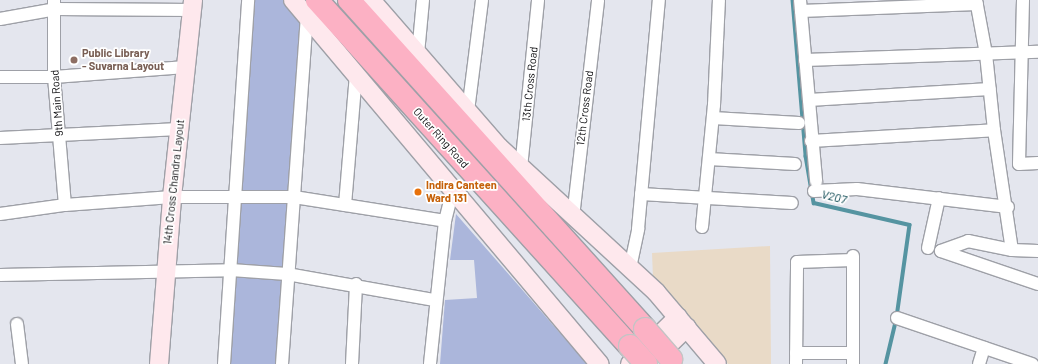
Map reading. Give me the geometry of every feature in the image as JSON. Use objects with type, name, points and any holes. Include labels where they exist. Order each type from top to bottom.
[{"type":"highway","points":[[348,0],[674,361]]},
{"type":"highway","name":"Outer Ring Road","points":[[312,8],[630,355],[646,364]]},
{"type":"street","points":[[224,364],[231,270],[233,198],[248,0]]},
{"type":"street","points":[[293,0],[312,8],[356,74],[598,364]]},
{"type":"street","points":[[371,0],[468,111],[521,168],[630,268],[682,322],[717,364]]},
{"type":"street","points":[[418,54],[423,0]]},
{"type":"street","points":[[468,111],[482,0]]},
{"type":"street","name":"13th Cross Road","points":[[521,168],[538,0]]},
{"type":"street","name":"12th Cross Road","points":[[573,217],[598,0]]},
{"type":"street","points":[[630,268],[638,229],[659,0]]},
{"type":"street","points":[[702,226],[713,118],[719,0]]},
{"type":"street","points":[[1023,0],[1020,52],[1019,164],[1038,163]]},
{"type":"street","points":[[1008,207],[857,189],[815,186],[801,6],[976,2],[986,54],[994,130],[1008,207],[1012,250]]},
{"type":"street","points":[[0,19],[55,5],[193,5]]},
{"type":"street","name":"9th Main Road","points":[[55,5],[54,77],[65,205]]},
{"type":"street","name":"14th Cross Chandra Layout","points":[[159,364],[165,271],[172,197],[193,5]]},
{"type":"street","points":[[282,364],[287,274],[312,8]]},
{"type":"street","points":[[806,60],[1038,52]]},
{"type":"street","points":[[0,77],[54,77],[186,67]]},
{"type":"street","points":[[345,205],[356,74]]},
{"type":"street","points":[[809,100],[990,89]]},
{"type":"street","points":[[713,118],[800,123]]},
{"type":"street","points":[[0,138],[59,133],[180,129]]},
{"type":"street","points":[[811,140],[994,130]]},
{"type":"street","points":[[709,159],[795,164]]},
{"type":"street","points":[[430,364],[435,300],[445,221],[452,190]]},
{"type":"street","points":[[641,194],[792,203]]},
{"type":"street","points":[[0,214],[65,205],[172,197],[294,197],[445,221]]},
{"type":"street","points":[[928,248],[939,198]]},
{"type":"street","points":[[1038,251],[1012,250],[968,241],[941,251],[1038,284]]},
{"type":"street","points":[[853,258],[853,358],[796,358],[797,262],[853,258]]},
{"type":"street","points":[[0,275],[231,270],[287,274],[356,284],[435,300]]},
{"type":"street","points":[[352,364],[356,284]]},
{"type":"street","points":[[897,318],[1032,364]]},
{"type":"street","points":[[630,355],[682,322]]},
{"type":"street","points":[[650,364],[682,322]]},
{"type":"street","points":[[17,324],[22,364]]},
{"type":"street","points":[[980,364],[984,348]]},
{"type":"shaded area","points":[[248,0],[293,0],[307,16],[282,364],[224,364]]},
{"type":"shaded area","points":[[456,214],[587,364],[440,364],[445,300],[477,298],[474,260],[450,260]]},
{"type":"shaded area","points":[[770,246],[771,364],[728,364],[653,278],[652,253]]},
{"type":"waterway","name":"V207","points":[[793,0],[806,156],[814,203],[910,225],[897,318],[886,364]]},
{"type":"place","name":"Public Library - Suvarna Layout","points":[[74,60]]},
{"type":"place","name":"Indira Canteen Ward 131","points":[[418,192]]}]
